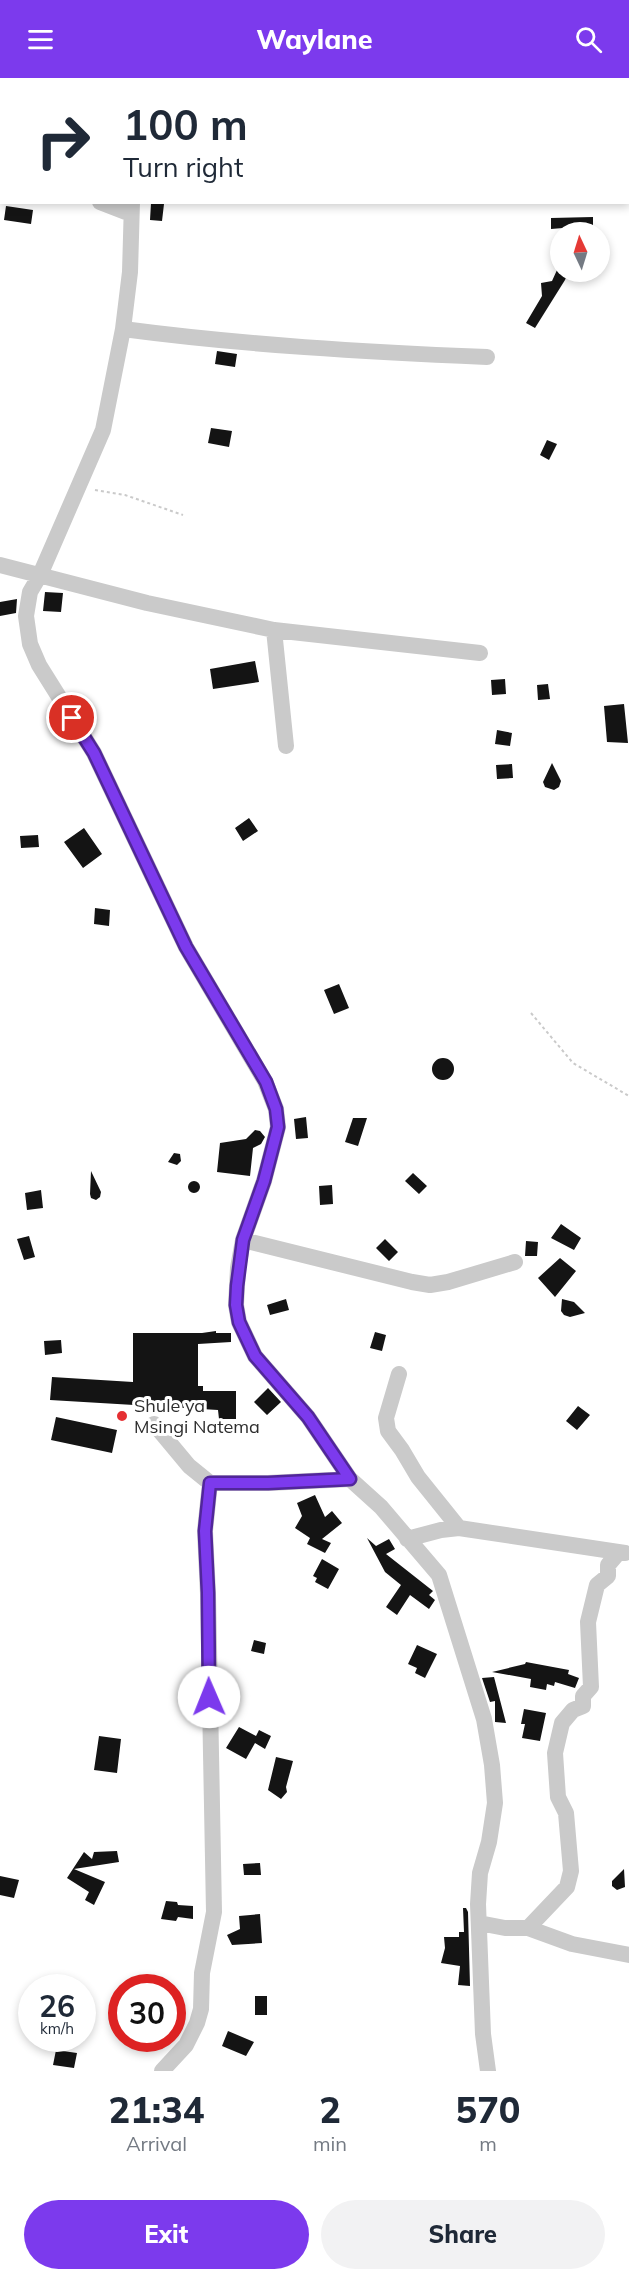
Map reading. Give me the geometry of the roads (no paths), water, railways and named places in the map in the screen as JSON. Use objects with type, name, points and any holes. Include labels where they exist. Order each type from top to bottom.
[{"type":"street","points":[[111,204],[132,208],[130,272],[123,329],[103,430],[40,575],[30,592],[26,616],[30,644],[39,664],[94,753],[186,947],[266,1082],[276,1109],[278,1127],[264,1181],[243,1240],[236,1305],[239,1322],[255,1356],[308,1417],[350,1479],[381,1507],[439,1575],[447,1594],[465,1663],[484,1719],[492,1765],[495,1803],[489,1842],[480,1873],[478,1904],[483,2034],[488,2071]]},
{"type":"street","points":[[123,329],[203,340],[328,350],[487,357]]},
{"type":"street","points":[[0,565],[147,603],[274,630],[480,653]]},
{"type":"street","points":[[274,630],[286,746]]},
{"type":"street","points":[[243,1240],[430,1285],[448,1282],[515,1262]]},
{"type":"street","points":[[399,1374],[386,1418],[388,1431],[418,1477],[459,1528]]},
{"type":"street","points":[[154,1424],[189,1466],[210,1483],[350,1479]]},
{"type":"street","points":[[162,2071],[186,2045],[197,2023],[201,2009],[202,1973],[214,1912],[205,1531],[210,1483]]},
{"type":"street","points":[[407,1539],[459,1528],[624,1553]]},
{"type":"street","points":[[528,1928],[567,1887],[571,1871],[566,1813],[558,1797],[555,1753],[562,1723],[573,1710],[583,1706],[583,1696],[591,1687],[588,1622],[597,1585],[608,1576],[608,1565],[624,1553]]},
{"type":"street","points":[[479,1923],[505,1928],[528,1928],[572,1944],[629,1955]]},
{"type":"place","name":"Shule ya Msingi Natema","points":[[122,1416]]}]
